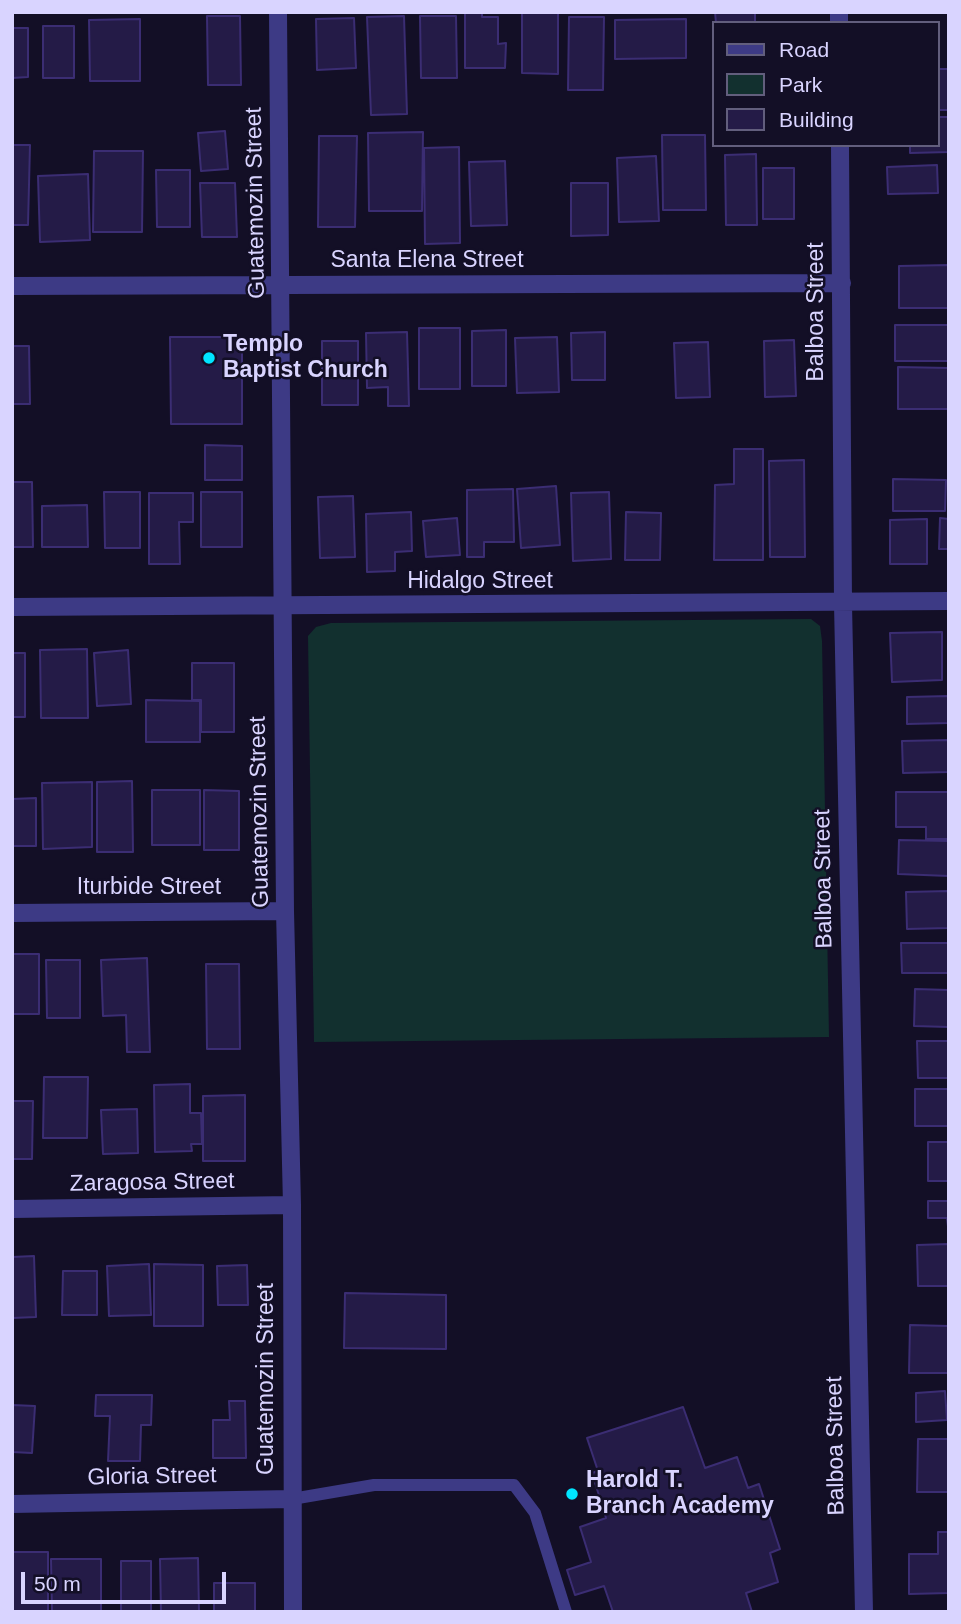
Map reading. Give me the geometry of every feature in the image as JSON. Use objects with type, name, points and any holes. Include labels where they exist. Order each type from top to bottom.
[{"type":"street","name":"Guatemozin Street","points":[[278,12],[285,911],[292,1205],[293,1612]]},
{"type":"street","name":"Balboa Street","points":[[840,147],[843,604],[864,1612]]},
{"type":"street","name":"Santa Elena Street","points":[[12,286],[842,283]]},
{"type":"street","name":"Hidalgo Street","points":[[12,607],[843,604],[949,601]]},
{"type":"street","name":"Iturbide Street","points":[[12,913],[285,911]]},
{"type":"street","name":"Zaragosa Street","points":[[12,1209],[292,1205]]},
{"type":"street","name":"Gloria Street","points":[[12,1504],[292,1499]]},
{"type":"lane","points":[[292,1499],[374,1485],[514,1485],[535,1513],[566,1612]]},
{"type":"green space","points":[[811,619],[820,626],[822,641],[829,1037],[314,1042],[308,636],[316,627],[331,623]]},
{"type":"building","points":[[465,12],[482,12],[482,17],[498,17],[498,44],[506,43],[505,68],[465,68]]},
{"type":"building","points":[[522,12],[558,12],[558,74],[522,73]]},
{"type":"building","points":[[715,12],[755,12],[755,21],[716,21]]},
{"type":"building","points":[[207,16],[240,16],[241,85],[208,85]]},
{"type":"building","points":[[404,16],[407,114],[371,115],[367,17]]},
{"type":"building","points":[[420,16],[456,16],[457,78],[421,78]]},
{"type":"building","points":[[569,17],[604,17],[603,90],[568,90]]},
{"type":"building","points":[[354,18],[356,68],[317,70],[316,19]]},
{"type":"building","points":[[140,19],[140,81],[90,81],[89,20]]},
{"type":"building","points":[[686,19],[686,58],[615,59],[615,20]]},
{"type":"building","points":[[43,26],[74,26],[74,78],[43,78]]},
{"type":"building","points":[[12,28],[28,28],[28,77],[12,78]]},
{"type":"building","points":[[940,69],[949,69],[949,110],[940,110]]},
{"type":"building","points":[[940,117],[949,117],[949,152],[910,153],[910,147],[940,147]]},
{"type":"building","points":[[225,131],[228,169],[201,171],[198,133]]},
{"type":"building","points":[[423,132],[422,211],[369,211],[368,133]]},
{"type":"building","points":[[662,135],[705,135],[706,210],[663,210]]},
{"type":"building","points":[[319,136],[357,136],[355,227],[318,227]]},
{"type":"building","points":[[12,145],[30,145],[28,225],[12,225]]},
{"type":"building","points":[[459,147],[460,243],[425,244],[424,148]]},
{"type":"building","points":[[94,151],[143,151],[142,232],[93,232]]},
{"type":"building","points":[[756,154],[757,225],[726,225],[725,155]]},
{"type":"building","points":[[656,156],[659,221],[619,222],[617,158]]},
{"type":"building","points":[[505,161],[507,225],[471,226],[469,162]]},
{"type":"building","points":[[937,165],[938,193],[888,194],[887,167]]},
{"type":"building","points":[[763,168],[794,168],[794,219],[763,219]]},
{"type":"building","points":[[156,170],[190,170],[190,227],[157,227]]},
{"type":"building","points":[[88,174],[90,240],[40,242],[38,176]]},
{"type":"building","points":[[200,183],[235,183],[237,237],[202,237]]},
{"type":"building","points":[[571,183],[608,183],[608,235],[571,236]]},
{"type":"building","points":[[949,265],[949,308],[899,308],[899,266]]},
{"type":"building","points":[[895,325],[949,325],[949,361],[895,361]]},
{"type":"building","points":[[419,328],[460,328],[460,389],[419,389]]},
{"type":"building","points":[[506,330],[506,386],[472,386],[472,331]]},
{"type":"building","points":[[407,332],[409,406],[388,406],[388,387],[367,388],[366,333]]},
{"type":"building","points":[[605,332],[605,380],[572,380],[571,333]]},
{"type":"building","points":[[170,337],[242,337],[242,424],[171,424]]},
{"type":"building","points":[[557,337],[559,392],[517,393],[515,338]]},
{"type":"building","points":[[794,340],[796,396],[765,397],[764,341]]},
{"type":"building","points":[[322,341],[358,341],[358,405],[322,405]]},
{"type":"building","points":[[708,342],[710,397],[676,398],[674,343]]},
{"type":"building","points":[[12,346],[29,346],[30,404],[12,404]]},
{"type":"building","points":[[898,367],[949,368],[949,409],[898,409]]},
{"type":"building","points":[[205,445],[242,446],[242,480],[205,480]]},
{"type":"building","points":[[734,449],[763,449],[763,560],[714,560],[715,485],[734,484]]},
{"type":"building","points":[[804,460],[805,557],[770,557],[769,461]]},
{"type":"building","points":[[893,479],[946,480],[945,511],[893,511]]},
{"type":"building","points":[[12,482],[32,482],[33,547],[13,547]]},
{"type":"building","points":[[556,486],[560,545],[521,548],[517,489]]},
{"type":"building","points":[[513,489],[514,542],[484,542],[484,557],[467,557],[467,490]]},
{"type":"building","points":[[104,492],[140,492],[140,548],[105,548]]},
{"type":"building","points":[[201,492],[242,492],[242,547],[201,547]]},
{"type":"building","points":[[609,492],[611,559],[573,561],[571,493]]},
{"type":"building","points":[[149,493],[193,493],[193,522],[179,522],[180,564],[149,564]]},
{"type":"building","points":[[353,496],[355,557],[320,558],[318,497]]},
{"type":"building","points":[[87,505],[88,547],[42,547],[42,506]]},
{"type":"building","points":[[411,512],[412,551],[395,552],[395,571],[367,572],[366,514]]},
{"type":"building","points":[[626,512],[661,513],[660,560],[625,560]]},
{"type":"building","points":[[457,518],[460,555],[426,557],[423,521]]},
{"type":"building","points":[[940,518],[949,519],[949,549],[939,549]]},
{"type":"building","points":[[927,519],[927,564],[890,564],[890,520]]},
{"type":"building","points":[[942,632],[942,680],[892,682],[890,633]]},
{"type":"building","points":[[87,649],[88,718],[41,718],[40,650]]},
{"type":"building","points":[[128,650],[131,704],[97,706],[94,653]]},
{"type":"building","points":[[12,653],[25,653],[25,717],[12,717]]},
{"type":"building","points":[[192,663],[234,663],[234,732],[201,732],[201,700],[192,700]]},
{"type":"building","points":[[949,696],[949,723],[907,724],[907,697]]},
{"type":"building","points":[[146,700],[200,701],[200,742],[146,742]]},
{"type":"building","points":[[949,740],[949,772],[903,773],[902,741]]},
{"type":"building","points":[[132,781],[133,852],[97,852],[97,782]]},
{"type":"building","points":[[92,782],[92,847],[43,849],[42,783]]},
{"type":"building","points":[[152,790],[200,790],[200,845],[152,845]]},
{"type":"building","points":[[204,790],[239,791],[239,850],[204,850]]},
{"type":"building","points":[[896,792],[949,792],[949,839],[926,839],[926,827],[896,827]]},
{"type":"building","points":[[36,798],[36,846],[12,846],[12,799]]},
{"type":"building","points":[[899,840],[949,841],[949,876],[898,874]]},
{"type":"building","points":[[949,891],[949,928],[907,929],[906,892]]},
{"type":"building","points":[[901,943],[949,943],[949,973],[902,973]]},
{"type":"building","points":[[12,954],[39,954],[39,1014],[12,1014]]},
{"type":"building","points":[[147,958],[150,1052],[127,1052],[126,1015],[103,1016],[101,960]]},
{"type":"building","points":[[46,960],[80,960],[80,1018],[47,1018]]},
{"type":"building","points":[[206,964],[239,964],[240,1049],[207,1049]]},
{"type":"building","points":[[915,989],[949,990],[949,1027],[914,1026]]},
{"type":"building","points":[[917,1041],[949,1041],[949,1078],[918,1078]]},
{"type":"building","points":[[44,1077],[88,1077],[87,1138],[43,1138]]},
{"type":"building","points":[[190,1084],[190,1113],[201,1113],[202,1144],[191,1144],[192,1151],[155,1152],[154,1085]]},
{"type":"building","points":[[915,1089],[949,1089],[949,1126],[915,1126]]},
{"type":"building","points":[[245,1095],[245,1161],[203,1161],[203,1096]]},
{"type":"building","points":[[12,1101],[33,1101],[32,1159],[12,1159]]},
{"type":"building","points":[[137,1109],[138,1153],[103,1154],[101,1110]]},
{"type":"building","points":[[928,1142],[949,1142],[949,1181],[928,1181]]},
{"type":"building","points":[[928,1201],[949,1201],[949,1235],[947,1218],[928,1218]]},
{"type":"building","points":[[949,1244],[949,1286],[918,1286],[917,1245]]},
{"type":"building","points":[[34,1256],[36,1317],[12,1318],[12,1257]]},
{"type":"building","points":[[149,1264],[151,1315],[109,1316],[107,1266]]},
{"type":"building","points":[[154,1264],[203,1265],[203,1326],[154,1326]]},
{"type":"building","points":[[247,1265],[248,1305],[218,1305],[217,1266]]},
{"type":"building","points":[[63,1271],[97,1271],[97,1315],[62,1315]]},
{"type":"building","points":[[345,1293],[446,1295],[446,1349],[344,1348]]},
{"type":"building","points":[[910,1325],[949,1326],[949,1373],[909,1373]]},
{"type":"building","points":[[945,1391],[947,1420],[916,1422],[916,1393]]},
{"type":"building","points":[[96,1395],[152,1395],[151,1425],[141,1425],[140,1461],[108,1461],[110,1416],[95,1416]]},
{"type":"building","points":[[229,1401],[245,1401],[246,1458],[213,1458],[213,1420],[230,1420]]},
{"type":"building","points":[[12,1405],[35,1406],[32,1453],[12,1452]]},
{"type":"building","points":[[683,1407],[705,1468],[737,1457],[748,1488],[759,1484],[780,1549],[770,1553],[778,1582],[746,1593],[752,1612],[613,1612],[604,1586],[575,1595],[567,1570],[591,1562],[580,1527],[606,1518],[592,1473],[598,1471],[587,1438]]},
{"type":"building","points":[[918,1439],[949,1439],[949,1492],[917,1492]]},
{"type":"building","points":[[938,1532],[949,1532],[949,1593],[909,1594],[909,1554],[938,1554]]},
{"type":"building","points":[[12,1552],[48,1552],[48,1612],[12,1612]]},
{"type":"building","points":[[198,1558],[199,1612],[161,1612],[160,1559]]},
{"type":"building","points":[[51,1559],[101,1559],[101,1611],[52,1612]]},
{"type":"building","points":[[121,1561],[151,1561],[151,1612],[121,1612]]},
{"type":"building","points":[[214,1583],[255,1583],[255,1612],[214,1612]]},
{"type":"place","name":"Templo Baptist Church","points":[[209,358]]},
{"type":"place","name":"Harold T. Branch Academy","points":[[572,1494]]}]
